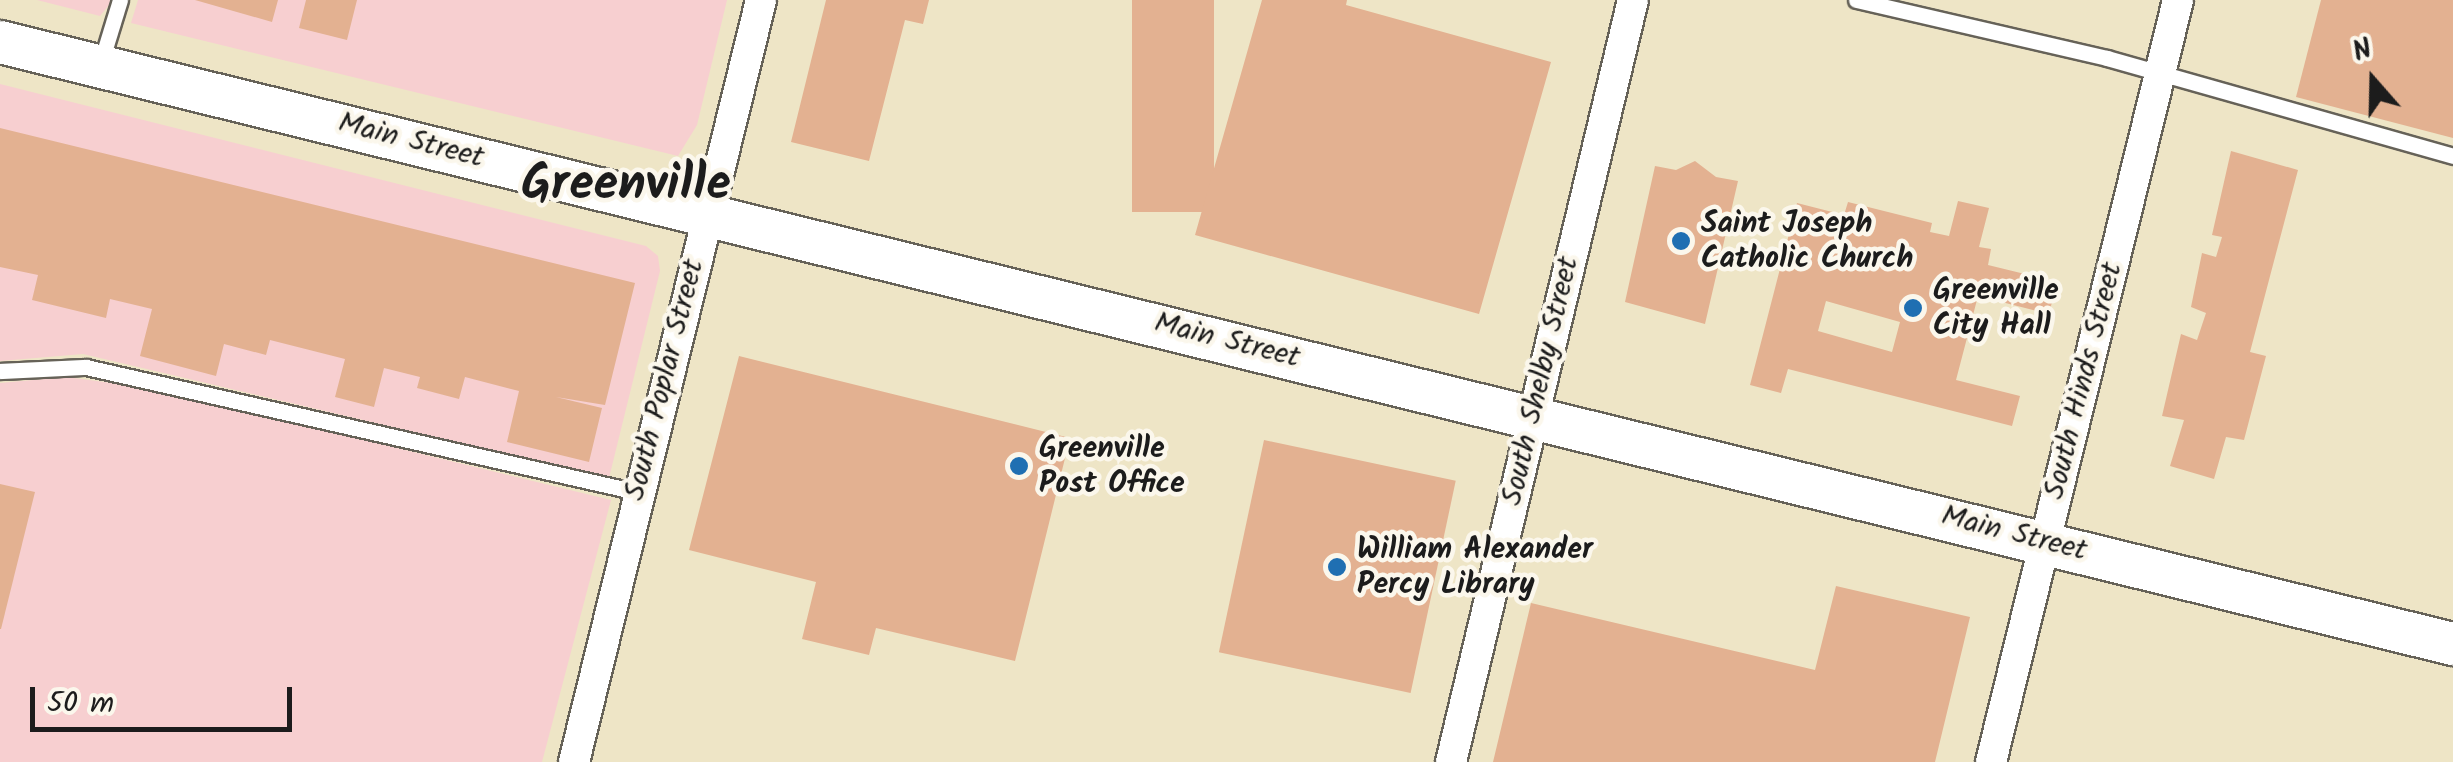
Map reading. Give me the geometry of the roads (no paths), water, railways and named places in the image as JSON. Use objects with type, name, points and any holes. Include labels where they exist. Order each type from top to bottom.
[{"type":"street","name":"South Poplar Street","points":[[574,762],[637,492],[761,0]]},
{"type":"street","name":"South Shelby Street","points":[[1452,762],[1633,0]]},
{"type":"street","name":"South Hinds Street","points":[[1991,762],[2178,0]]},
{"type":"street","name":"Main Street","points":[[0,42],[2453,644]]},
{"type":"lane","points":[[100,66],[120,0]]},
{"type":"lane","points":[[1856,0],[2160,74],[2453,156]]},
{"type":"lane","points":[[0,371],[86,368],[637,492]]},
{"type":"place","name":"Saint Joseph Catholic Church","points":[[1681,241]]},
{"type":"place","name":"Greenville City Hall","points":[[1913,308]]},
{"type":"place","name":"Greenville Post Office","points":[[1019,466]]},
{"type":"place","name":"William Alexander Percy Library","points":[[1337,567]]},
{"type":"district","name":"Greenville","points":[[626,187]]}]
